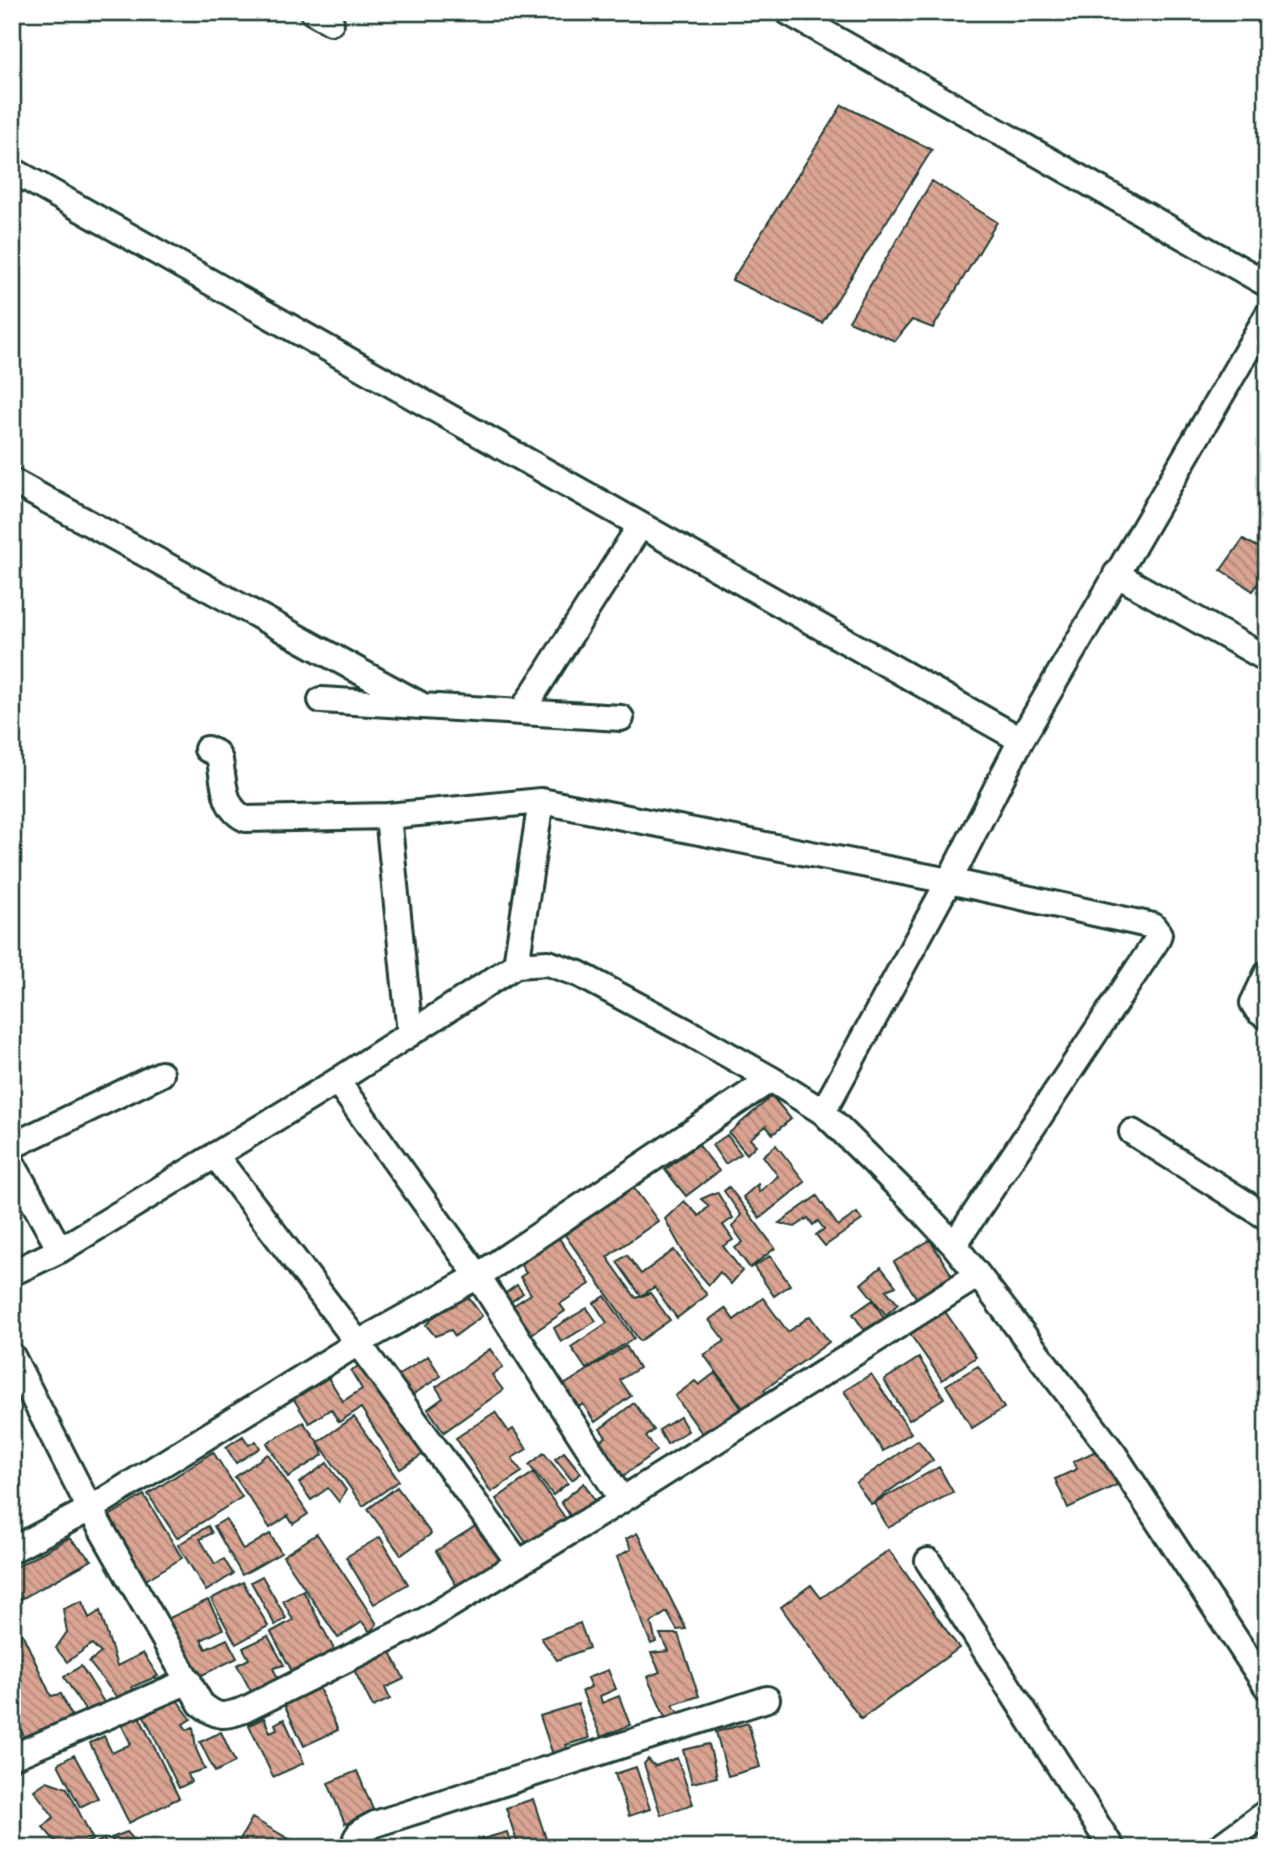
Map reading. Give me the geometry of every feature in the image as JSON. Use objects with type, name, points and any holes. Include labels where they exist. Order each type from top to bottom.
[{"type":"street","points":[[788,12],[1267,284]]},
{"type":"street","points":[[12,170],[1021,740]]},
{"type":"street","points":[[823,1112],[949,881],[1021,740],[1267,316]]},
{"type":"street","points":[[12,481],[421,705]]},
{"type":"street","points":[[522,710],[640,526]]},
{"type":"street","points":[[1116,573],[1267,659]]},
{"type":"street","points":[[321,700],[621,718]]},
{"type":"street","points":[[207,749],[216,753],[220,760],[229,807],[236,815],[246,820],[388,816],[541,801],[949,881],[1153,926],[1159,934],[1157,940],[954,1245]]},
{"type":"street","points":[[516,965],[541,801]]},
{"type":"street","points":[[388,816],[410,1034]]},
{"type":"street","points":[[12,1273],[60,1250],[337,1081],[516,965],[548,963],[579,974],[695,1035],[823,1112],[954,1245],[978,1275],[1114,1454],[1267,1687]]},
{"type":"street","points":[[1267,974],[1253,1003],[1258,1011],[1267,1017]]},
{"type":"street","points":[[12,1146],[161,1074]]},
{"type":"street","points":[[12,1550],[90,1509],[358,1343],[478,1276],[771,1079]]},
{"type":"street","points":[[337,1081],[478,1276],[622,1500]]},
{"type":"street","points":[[1132,1132],[1267,1217]]},
{"type":"street","points":[[215,1155],[358,1343],[519,1563]]},
{"type":"street","points":[[12,1163],[60,1250]]},
{"type":"street","points":[[12,1356],[90,1509],[201,1704],[215,1715],[229,1715],[424,1621],[622,1500],[978,1275]]},
{"type":"street","points":[[928,1561],[1112,1848]]},
{"type":"street","points":[[12,1757],[189,1681]]},
{"type":"street","points":[[359,1848],[356,1838],[360,1832],[375,1824],[767,1699]]},
{"type":"street","points":[[1218,1848],[1267,1812]]},
{"type":"building","points":[[842,105],[932,150],[822,323],[732,280]]},
{"type":"building","points":[[932,181],[997,222],[933,328],[912,320],[895,341],[849,321]]},
{"type":"building","points":[[1243,539],[1267,552],[1267,569],[1253,591],[1221,570]]},
{"type":"building","points":[[772,1096],[791,1119],[773,1134],[766,1126],[750,1139],[756,1145],[747,1154],[729,1133]]},
{"type":"building","points":[[727,1135],[741,1154],[725,1164],[712,1145]]},
{"type":"building","points":[[698,1144],[719,1171],[686,1196],[665,1170]]},
{"type":"building","points":[[776,1145],[805,1182],[760,1218],[743,1197],[758,1184],[759,1192],[778,1176],[763,1156]]},
{"type":"building","points":[[633,1187],[658,1221],[607,1257],[636,1298],[650,1293],[670,1320],[640,1341],[565,1235]]},
{"type":"building","points":[[729,1187],[775,1248],[750,1268],[735,1248],[743,1242],[732,1227],[741,1215],[724,1191]]},
{"type":"building","points":[[717,1192],[733,1218],[723,1225],[733,1240],[723,1246],[742,1271],[731,1284],[720,1272],[709,1285],[688,1261],[665,1219],[684,1201],[699,1216],[709,1206],[701,1199]]},
{"type":"building","points":[[817,1196],[838,1226],[857,1213],[862,1220],[825,1246],[816,1235],[824,1229],[818,1221],[813,1225],[808,1218],[795,1227],[779,1223]]},
{"type":"building","points":[[557,1235],[590,1284],[560,1304],[565,1311],[527,1337],[508,1309],[531,1294],[520,1277],[526,1273],[518,1261]]},
{"type":"building","points":[[930,1240],[958,1285],[922,1307],[894,1262]]},
{"type":"building","points":[[674,1250],[707,1295],[677,1318],[654,1287],[641,1296],[617,1262],[627,1255],[641,1274]]},
{"type":"building","points":[[770,1256],[790,1285],[774,1296],[754,1267]]},
{"type":"building","points":[[881,1267],[896,1286],[886,1290],[898,1304],[886,1315],[861,1284]]},
{"type":"building","points":[[517,1285],[523,1293],[508,1304],[502,1296]]},
{"type":"building","points":[[461,1287],[482,1316],[455,1336],[451,1330],[435,1336],[426,1325]]},
{"type":"building","points":[[605,1296],[634,1338],[586,1369],[571,1347],[607,1323],[594,1303]]},
{"type":"building","points":[[763,1298],[788,1332],[810,1316],[829,1342],[764,1390],[773,1402],[751,1419],[704,1355],[725,1341],[709,1320],[725,1308],[734,1320]]},
{"type":"building","points":[[873,1300],[884,1318],[864,1330],[853,1314]]},
{"type":"building","points":[[587,1308],[596,1321],[561,1342],[554,1328]]},
{"type":"building","points":[[944,1310],[976,1357],[942,1380],[910,1334]]},
{"type":"building","points":[[626,1346],[639,1368],[620,1380],[631,1396],[595,1422],[583,1404],[571,1412],[556,1390]]},
{"type":"building","points":[[490,1349],[503,1367],[492,1375],[503,1390],[444,1432],[428,1409],[443,1398],[436,1387]]},
{"type":"building","points":[[428,1356],[441,1376],[409,1397],[396,1377]]},
{"type":"building","points":[[919,1358],[944,1398],[909,1420],[884,1380]]},
{"type":"building","points":[[366,1361],[425,1453],[400,1469],[361,1408],[339,1422],[331,1409],[309,1423],[293,1398],[327,1376],[343,1401],[362,1389],[351,1371]]},
{"type":"building","points":[[978,1366],[1004,1408],[972,1428],[946,1385]]},
{"type":"building","points":[[715,1373],[748,1417],[710,1444],[675,1396],[695,1381],[699,1385]]},
{"type":"building","points":[[871,1374],[911,1433],[883,1451],[844,1391]]},
{"type":"building","points":[[634,1403],[654,1430],[646,1437],[657,1451],[623,1476],[598,1443],[606,1437],[600,1429]]},
{"type":"building","points":[[495,1412],[509,1432],[513,1429],[527,1449],[512,1458],[522,1472],[491,1492],[456,1438]]},
{"type":"building","points":[[354,1417],[399,1481],[363,1506],[318,1442]]},
{"type":"building","points":[[680,1417],[688,1431],[667,1444],[659,1430]]},
{"type":"building","points":[[303,1422],[318,1442],[323,1455],[288,1477],[267,1443]]},
{"type":"building","points":[[243,1436],[249,1445],[256,1441],[260,1448],[236,1463],[226,1447]]},
{"type":"building","points":[[918,1440],[933,1460],[871,1504],[856,1483]]},
{"type":"building","points":[[1106,1446],[1123,1482],[1068,1508],[1055,1479],[1077,1469],[1073,1462]]},
{"type":"building","points":[[213,1452],[242,1497],[177,1538],[148,1494]]},
{"type":"building","points":[[564,1452],[581,1473],[572,1480],[555,1459]]},
{"type":"building","points":[[544,1453],[568,1483],[553,1495],[529,1465]]},
{"type":"building","points":[[268,1454],[308,1514],[293,1524],[288,1516],[270,1528],[235,1477]]},
{"type":"building","points":[[327,1463],[346,1490],[339,1502],[328,1488],[311,1500],[299,1483]]},
{"type":"building","points":[[939,1467],[953,1492],[888,1528],[874,1503]]},
{"type":"building","points":[[533,1473],[569,1523],[531,1550],[496,1499]]},
{"type":"building","points":[[584,1483],[596,1502],[608,1494],[575,1523],[561,1502]]},
{"type":"building","points":[[397,1487],[431,1534],[401,1555],[368,1509]]},
{"type":"building","points":[[144,1495],[182,1558],[139,1584],[101,1521]]},
{"type":"building","points":[[226,1519],[243,1550],[270,1534],[281,1553],[242,1575],[214,1526]]},
{"type":"building","points":[[479,1524],[503,1563],[459,1590],[436,1551]]},
{"type":"building","points":[[208,1526],[212,1533],[200,1539],[215,1564],[224,1559],[233,1574],[206,1591],[178,1545]]},
{"type":"building","points":[[637,1533],[686,1629],[677,1630],[667,1612],[651,1623],[656,1642],[651,1644],[617,1557],[631,1549],[626,1539]]},
{"type":"building","points":[[317,1534],[377,1624],[370,1632],[362,1622],[338,1638],[283,1556]]},
{"type":"building","points":[[380,1537],[408,1584],[374,1604],[346,1557]]},
{"type":"building","points":[[69,1538],[92,1560],[12,1604],[12,1569]]},
{"type":"building","points":[[889,1550],[959,1648],[861,1719],[781,1607],[811,1585],[821,1598]]},
{"type":"building","points":[[262,1576],[286,1618],[275,1625],[251,1582]]},
{"type":"building","points":[[243,1582],[268,1626],[236,1644],[211,1599]]},
{"type":"building","points":[[303,1590],[337,1655],[295,1677],[271,1632],[293,1620],[283,1601]]},
{"type":"building","points":[[208,1600],[223,1629],[201,1640],[206,1649],[227,1639],[237,1658],[194,1679],[165,1620]]},
{"type":"building","points":[[82,1601],[89,1618],[100,1611],[117,1666],[143,1653],[158,1676],[132,1687],[137,1693],[119,1700],[89,1662],[101,1653],[92,1644],[67,1662],[56,1648],[67,1632],[63,1609]]},
{"type":"building","points":[[580,1623],[589,1648],[557,1660],[541,1638]]},
{"type":"building","points":[[22,1633],[51,1696],[61,1694],[75,1723],[28,1745],[19,1726],[12,1729],[12,1638]]},
{"type":"building","points":[[660,1634],[678,1634],[699,1696],[672,1705],[680,1714],[666,1719],[647,1677],[660,1672],[651,1653],[668,1651]]},
{"type":"building","points":[[268,1636],[284,1665],[273,1668],[279,1681],[253,1695],[237,1665],[249,1659],[243,1648]]},
{"type":"building","points":[[390,1650],[404,1679],[385,1688],[390,1699],[373,1707],[353,1668]]},
{"type":"building","points":[[81,1666],[107,1707],[90,1718],[64,1677]]},
{"type":"building","points":[[608,1670],[616,1689],[600,1696],[602,1703],[619,1696],[630,1725],[601,1737],[582,1691],[591,1687],[587,1678]]},
{"type":"building","points":[[318,1686],[338,1730],[304,1746],[283,1702]]},
{"type":"building","points":[[177,1700],[191,1719],[183,1724],[187,1730],[193,1727],[196,1749],[205,1769],[188,1774],[191,1782],[179,1788],[144,1716]]},
{"type":"building","points":[[578,1704],[589,1738],[566,1745],[569,1753],[554,1758],[540,1716]]},
{"type":"building","points":[[139,1716],[179,1798],[129,1823],[90,1743],[104,1736],[112,1753],[131,1744],[121,1724]]},
{"type":"building","points":[[264,1718],[270,1732],[277,1729],[275,1724],[284,1719],[304,1763],[273,1777],[249,1725]]},
{"type":"building","points":[[748,1723],[760,1767],[728,1776],[716,1732]]},
{"type":"building","points":[[221,1732],[235,1762],[215,1772],[200,1742]]},
{"type":"building","points":[[709,1744],[717,1777],[692,1783],[683,1750]]},
{"type":"building","points":[[74,1755],[98,1798],[80,1807],[58,1764]]},
{"type":"building","points":[[677,1758],[693,1804],[661,1815],[644,1764],[648,1759],[655,1766]]},
{"type":"building","points":[[636,1767],[650,1809],[629,1816],[615,1774]]},
{"type":"building","points":[[357,1771],[374,1812],[345,1824],[328,1783]]},
{"type":"building","points":[[47,1781],[67,1788],[93,1840],[72,1848],[61,1848],[43,1827],[54,1817],[34,1790]]},
{"type":"building","points":[[533,1799],[549,1848],[519,1848],[506,1808]]},
{"type":"building","points":[[252,1818],[289,1839],[285,1848],[235,1848]]},
{"type":"building","points":[[127,1832],[135,1841],[141,1838],[132,1848],[86,1848],[104,1839],[107,1845],[115,1845],[111,1838]]},
{"type":"building","points":[[507,1832],[512,1848],[481,1848],[479,1840]]}]
